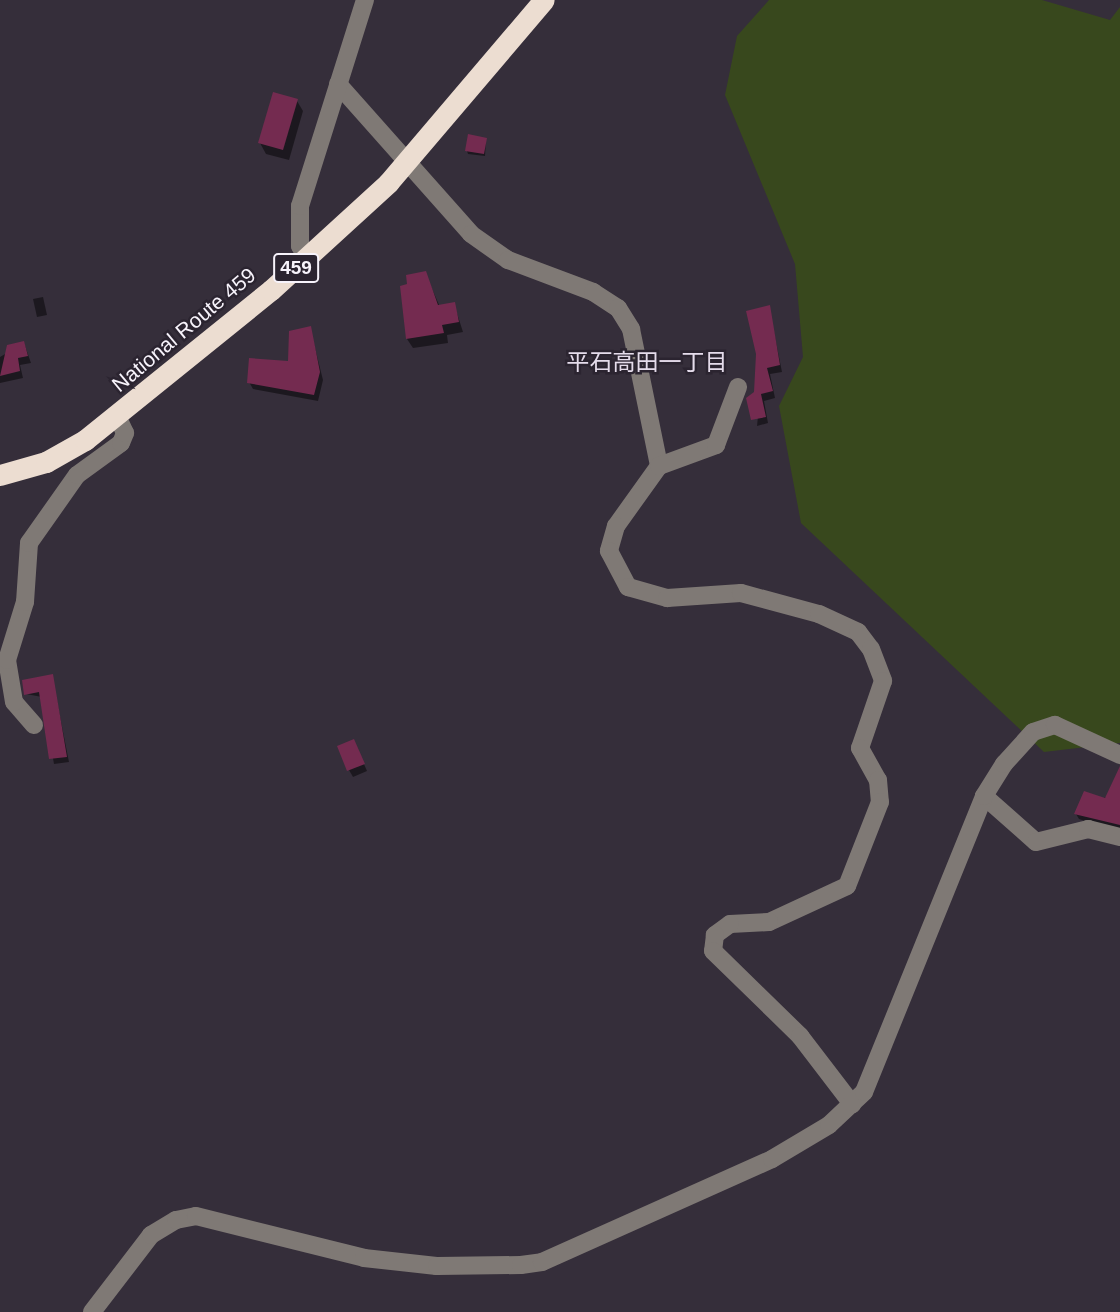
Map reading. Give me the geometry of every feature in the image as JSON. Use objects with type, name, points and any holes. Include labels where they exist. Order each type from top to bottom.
[{"type":"highway","name":"National Route 459","points":[[0,475],[46,463],[117,416],[307,258],[408,161],[544,0]]},
{"type":"street","points":[[307,258],[300,246],[300,206],[365,0]]},
{"type":"street","points":[[338,84],[471,234],[508,260],[618,308],[631,329],[659,466]]},
{"type":"street","points":[[738,387],[716,445],[659,466],[617,526],[609,551],[628,587],[667,598],[741,593],[820,614],[858,632],[883,681],[860,748],[878,780],[880,802],[847,886],[769,922],[730,924],[715,934],[713,951],[800,1036],[852,1104]]},
{"type":"street","points":[[34,725],[14,702],[7,660],[25,602],[29,543],[77,475],[121,443],[125,433],[117,416]]},
{"type":"street","points":[[92,1312],[151,1235],[196,1216],[364,1258],[437,1266],[542,1262],[772,1159],[852,1104],[876,1072],[984,796],[1004,764],[1042,726],[1072,731],[1120,755]]},
{"type":"street","points":[[984,796],[1036,842],[1088,829],[1120,837]]},
{"type":"green space","points":[[769,0],[1042,0],[1110,20],[1120,7],[1120,743],[1044,752],[801,523],[779,406],[803,357],[795,264],[725,95],[737,36]]},
{"type":"building","points":[[273,92],[298,99],[283,150],[258,143]]},
{"type":"building","points":[[468,134],[487,138],[484,154],[465,151]]},
{"type":"building","points":[[426,271],[438,305],[455,302],[459,322],[442,325],[444,333],[406,339],[400,286],[407,284],[406,275]]},
{"type":"building","points":[[770,305],[780,365],[767,368],[773,391],[761,394],[766,417],[751,420],[746,398],[754,392],[756,354],[746,311]]},
{"type":"building","points":[[311,326],[320,372],[314,395],[247,383],[249,358],[288,361],[289,331]]},
{"type":"building","points":[[24,341],[28,356],[18,358],[20,371],[0,376],[7,345]]},
{"type":"building","points":[[53,674],[67,757],[49,759],[39,692],[24,695],[22,680]]},
{"type":"building","points":[[354,739],[365,764],[347,771],[337,746]]},
{"type":"building","points":[[1120,766],[1120,825],[1074,814],[1084,791],[1105,798]]},
{"type":"district","name":"平石高田一丁目","points":[[647,362]]}]
